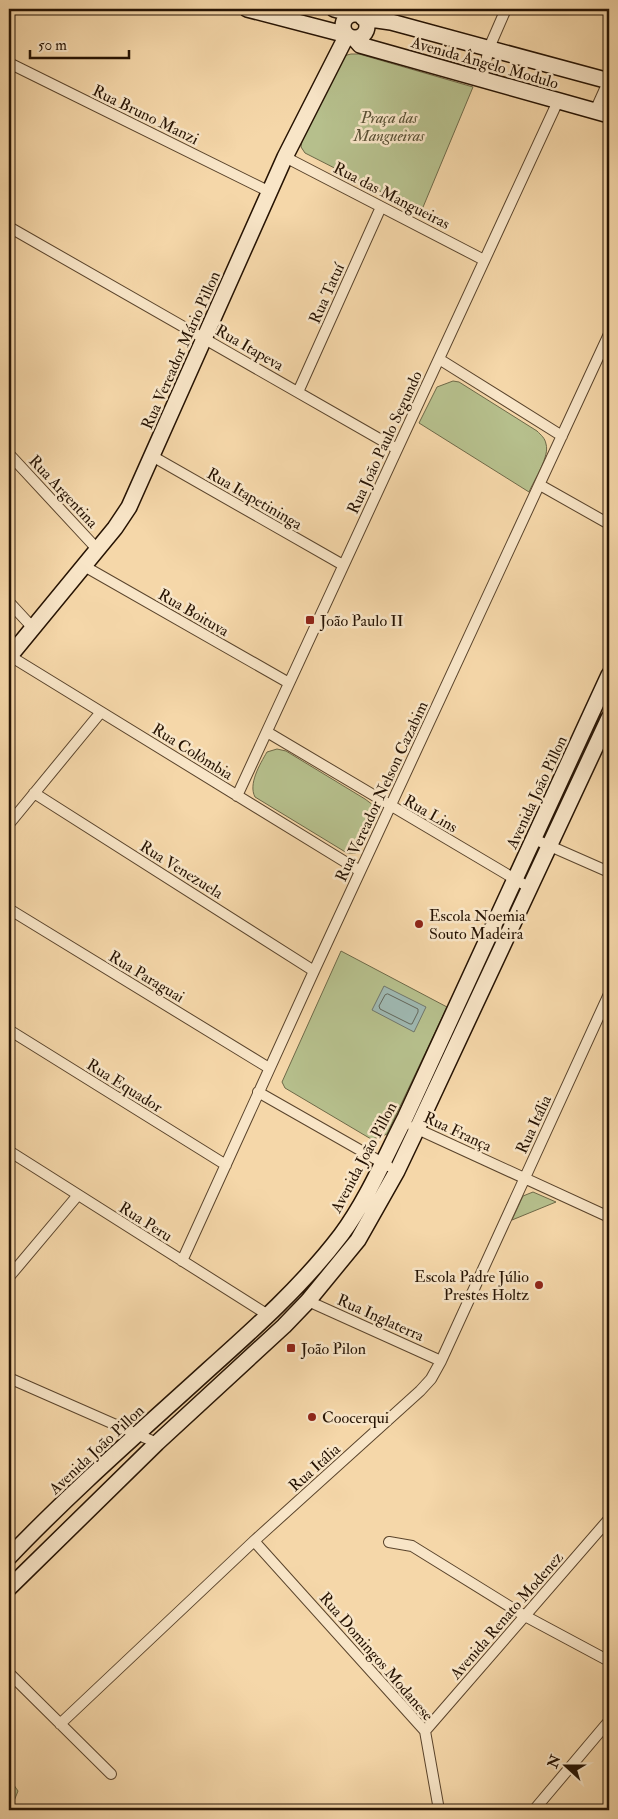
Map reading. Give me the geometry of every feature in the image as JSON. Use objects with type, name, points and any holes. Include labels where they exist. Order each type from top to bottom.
[{"type":"main road","name":"Avenida Ângelo Modulo","points":[[247,9],[350,36],[360,45],[602,113]]},
{"type":"main road","name":"Avenida Ângelo Modulo","points":[[334,9],[363,14],[609,81]]},
{"type":"main road","name":"Rua Vereador Mário Pillon","points":[[9,656],[98,550],[129,506],[285,157],[350,36],[343,24],[346,17],[363,14]]},
{"type":"main road","name":"Avenida João Pillon","points":[[9,1557],[137,1435],[272,1312],[341,1234],[383,1163],[403,1122],[609,675]]},
{"type":"main road","points":[[9,1588],[157,1443],[284,1326],[358,1240],[397,1171],[609,718]]},
{"type":"street","points":[[482,79],[488,48],[506,9]]},
{"type":"street","name":"Rua Bruno Manzi","points":[[9,63],[270,192]]},
{"type":"street","points":[[602,113],[609,81]]},
{"type":"street","name":"Rua João Paulo Segundo","points":[[237,796],[558,101]]},
{"type":"street","name":"Rua das Mangueiras","points":[[285,157],[484,260]]},
{"type":"street","name":"Rua Tatuí","points":[[298,392],[382,207]]},
{"type":"street","name":"Rua Itapeva","points":[[9,227],[397,449]]},
{"type":"street","name":"Rua Vereador Nelson Cazabim","points":[[182,1261],[269,1068],[609,334]]},
{"type":"street","points":[[439,359],[562,436]]},
{"type":"street","name":"Rua Argentina","points":[[9,454],[98,550]]},
{"type":"street","name":"Rua Itapetininga","points":[[152,456],[343,565]]},
{"type":"street","points":[[540,485],[609,524]]},
{"type":"street","name":"Rua Boituva","points":[[84,566],[289,683]]},
{"type":"street","points":[[9,602],[33,628]]},
{"type":"street","name":"Rua Colômbia","points":[[9,656],[360,871]]},
{"type":"street","points":[[9,824],[101,712]]},
{"type":"street","name":"Rua Lins","points":[[266,732],[530,888]]},
{"type":"street","name":"Rua Venezuela","points":[[34,793],[314,971]]},
{"type":"street","points":[[534,839],[609,872]]},
{"type":"street","name":"Rua Paraguai","points":[[9,909],[269,1068]]},
{"type":"street","name":"Rua Itália","points":[[60,1724],[254,1541],[420,1391],[430,1378],[441,1361],[609,994]]},
{"type":"street","name":"Rua Equador","points":[[9,1030],[226,1165]]},
{"type":"street","points":[[258,1092],[397,1171]]},
{"type":"street","name":"Rua França","points":[[403,1122],[609,1217]]},
{"type":"street","name":"Rua Peru","points":[[9,1151],[182,1261],[272,1312]]},
{"type":"street","points":[[9,1277],[78,1195]]},
{"type":"street","name":"Rua Inglaterra","points":[[308,1300],[441,1361]]},
{"type":"street","points":[[272,1312],[284,1326]]},
{"type":"street","points":[[9,1378],[157,1443]]},
{"type":"street","name":"Avenida Renato Modenez","points":[[425,1731],[609,1519]]},
{"type":"street","name":"Rua Domingos Modanese","points":[[254,1541],[425,1731],[438,1810]]},
{"type":"street","points":[[389,1542],[412,1546],[525,1616],[609,1661]]},
{"type":"street","points":[[9,1673],[111,1774]]},
{"type":"street","points":[[534,1810],[609,1721]]},
{"type":"green space","name":"Praça das Mangueiras","points":[[359,54],[473,87],[421,212],[305,153],[301,147],[338,61],[343,56]]},
{"type":"green space","points":[[453,381],[459,382],[537,431],[544,438],[547,449],[546,455],[529,492],[419,423],[437,387]]},
{"type":"green space","points":[[277,749],[286,751],[377,808],[370,832],[356,853],[347,853],[255,797],[253,786],[258,768],[267,752]]},
{"type":"green space","points":[[341,951],[447,1007],[387,1134],[371,1139],[285,1088],[282,1082]]},
{"type":"green space","points":[[533,1192],[556,1202],[512,1220],[523,1196]]},
{"type":"green space","points":[[9,1778],[18,1791],[12,1806],[16,1810],[9,1810]]},
{"type":"water","points":[[384,986],[426,1007],[414,1032],[372,1010]]},
{"type":"place","name":"João Paulo II","points":[[310,620]]},
{"type":"place","name":"Escola Noemia Souto Madeira","points":[[419,924]]},
{"type":"place","name":"Escola Padre Júlio Prestes Holtz","points":[[539,1285]]},
{"type":"place","name":"João Pilon","points":[[291,1348]]},
{"type":"place","name":"Coocerqui","points":[[312,1417]]}]
